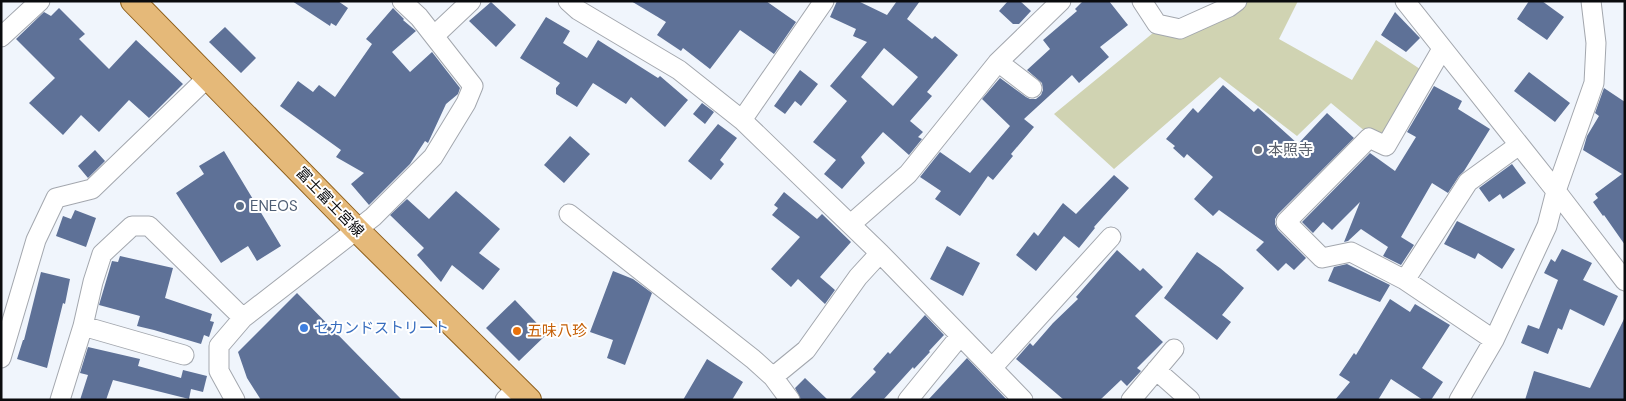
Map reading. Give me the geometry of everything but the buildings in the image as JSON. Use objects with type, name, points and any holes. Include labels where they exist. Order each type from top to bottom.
[{"type":"main road","name":"富士富士宮線","points":[[133,1],[517,396]]},
{"type":"street","points":[[1,37],[40,1]]},
{"type":"street","points":[[235,400],[219,371],[219,346],[243,318],[373,217],[433,157],[466,103],[473,86],[419,17],[402,1]]},
{"type":"street","points":[[434,36],[471,1]]},
{"type":"street","points":[[568,1],[578,10],[679,70],[742,120],[851,224],[1023,400]]},
{"type":"street","points":[[742,120],[824,1]]},
{"type":"street","points":[[851,224],[908,174],[998,62],[1060,1]]},
{"type":"street","points":[[1142,1],[1157,24],[1180,29],[1229,7],[1236,1]]},
{"type":"street","points":[[1404,1],[1556,191],[1625,281]]},
{"type":"street","points":[[1459,400],[1494,340],[1547,226],[1556,191],[1594,83],[1596,43],[1591,1]]},
{"type":"street","points":[[1442,49],[1386,146],[1369,138],[1286,222],[1322,258],[1351,252],[1405,280],[1494,340]]},
{"type":"street","points":[[998,62],[1032,88]]},
{"type":"street","points":[[1,358],[36,240],[56,198],[92,189],[208,77]]},
{"type":"street","points":[[1405,280],[1468,182],[1519,145]]},
{"type":"street","points":[[569,214],[753,359],[773,377],[790,400]]},
{"type":"street","points":[[60,400],[83,326],[93,282],[102,254],[132,226],[149,226],[243,318]]},
{"type":"street","points":[[992,368],[1111,237]]},
{"type":"street","points":[[773,377],[806,350],[858,277],[880,253]]},
{"type":"street","points":[[83,326],[184,355]]},
{"type":"street","points":[[908,400],[960,336]]},
{"type":"street","points":[[1131,400],[1174,349]]},
{"type":"street","points":[[1156,370],[1190,400]]},
{"type":"green space","points":[[1243,1],[1298,1],[1279,39],[1352,80],[1376,40],[1423,71],[1378,142],[1331,103],[1297,136],[1220,77],[1114,169],[1054,114],[1153,33],[1186,30]]},
{"type":"place","name":"本照寺","points":[[1258,150]]},
{"type":"place","name":"ENEOS","points":[[240,206]]},
{"type":"place","name":"セカンドストリート","points":[[304,328]]},
{"type":"place","name":"五味八珍","points":[[517,331]]}]
